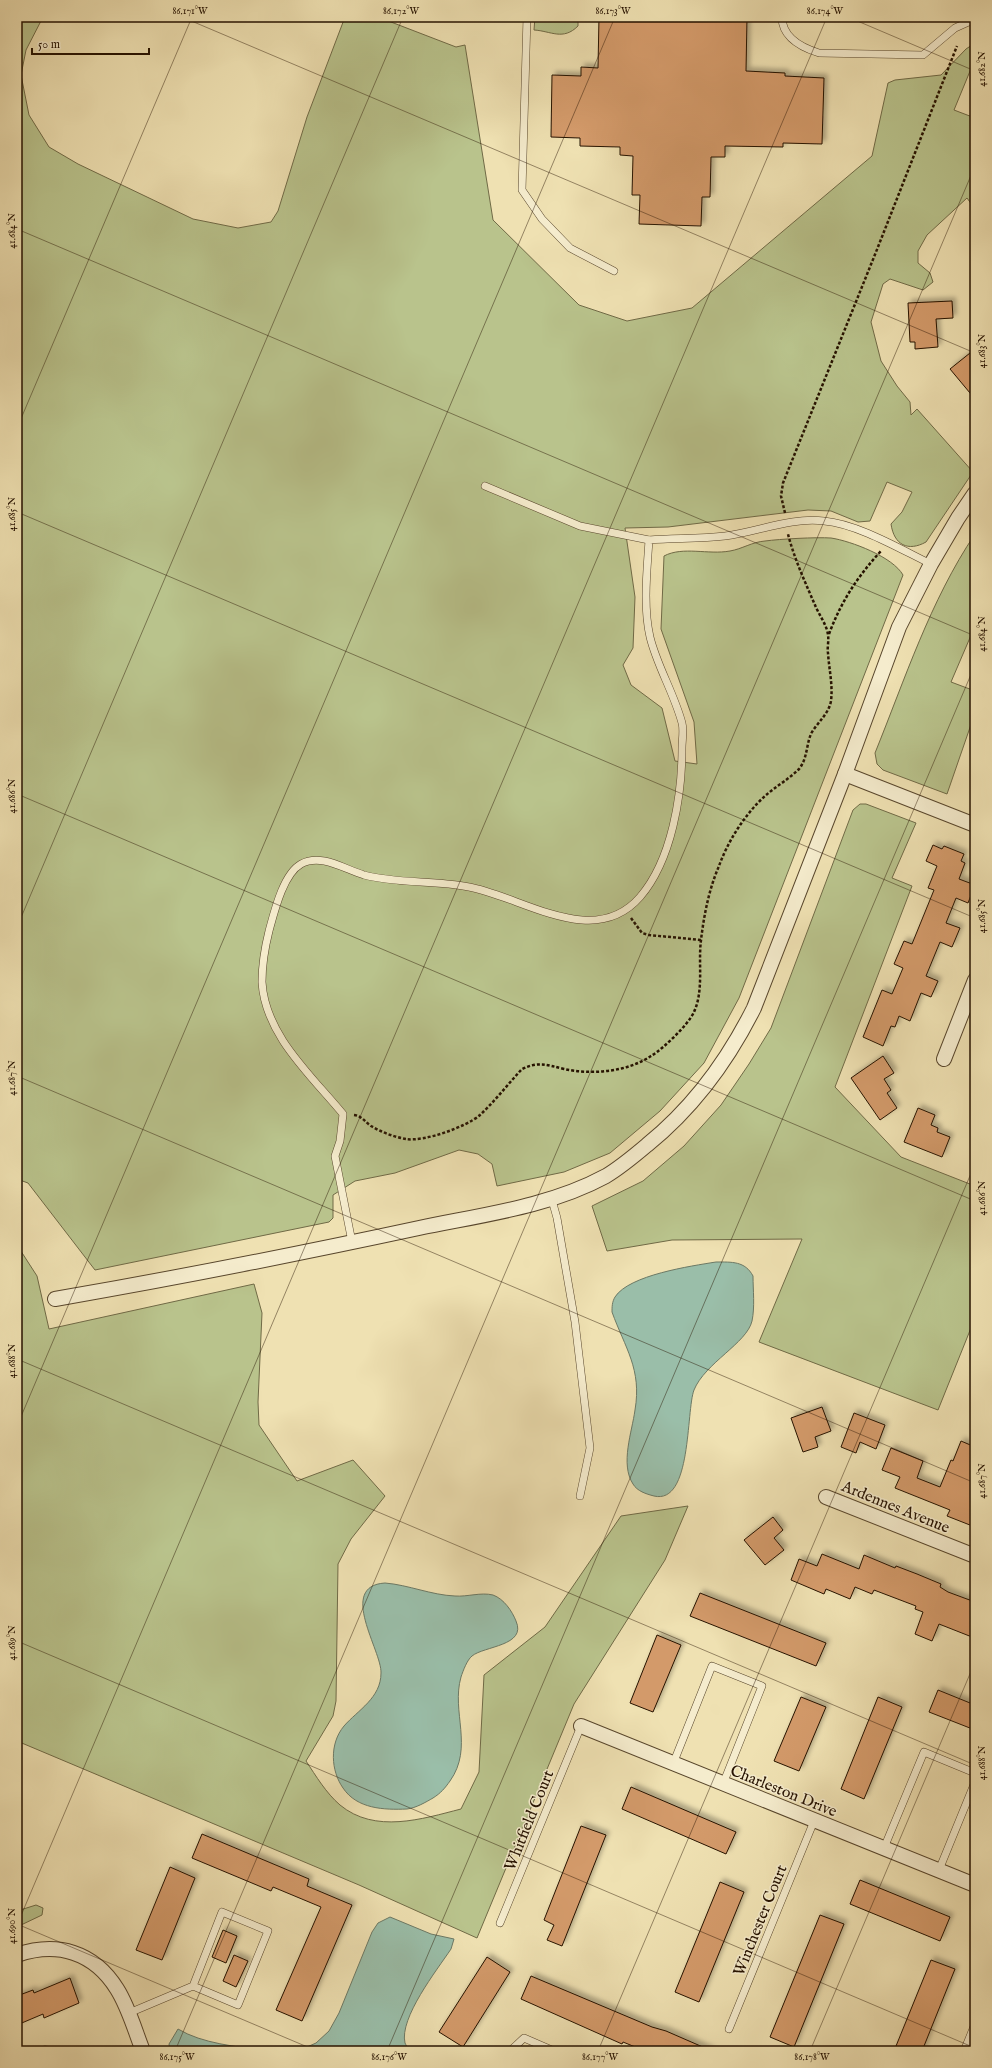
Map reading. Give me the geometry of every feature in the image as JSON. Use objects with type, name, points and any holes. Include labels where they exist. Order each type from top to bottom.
[{"type":"street","points":[[55,1299],[352,1242],[552,1200],[606,1175],[628,1161],[672,1124],[688,1108],[716,1075],[737,1042],[754,1008],[845,774],[899,627],[931,564],[958,518],[975,493]]},
{"type":"street","points":[[845,774],[975,825]]},
{"type":"street","points":[[944,1059],[975,980]]},
{"type":"street","name":"Ardennes Avenue","points":[[826,1497],[975,1556]]},
{"type":"street","name":"Charleston Drive","points":[[581,1726],[975,1885]]},
{"type":"street","points":[[17,1955],[31,1950],[47,1948],[69,1950],[81,1956],[103,1971],[118,1990],[129,2013],[143,2051]]},
{"type":"lane","points":[[527,17],[522,190],[542,219],[570,248],[614,271]]},
{"type":"lane","points":[[782,17],[782,21],[791,38],[804,48],[820,53],[923,55],[955,28],[975,18]]},
{"type":"lane","points":[[485,486],[580,526],[650,540],[726,536],[807,520],[843,524],[931,564]]},
{"type":"lane","points":[[352,1242],[335,1156],[340,1141],[343,1114],[276,1032],[263,990],[262,979],[266,943],[274,911],[290,873],[298,865],[309,860],[320,860],[363,875],[390,880],[468,886],[498,894],[547,913],[574,919],[596,921],[626,911],[652,880],[664,853],[682,782],[682,725],[650,636],[646,594],[650,540]]},
{"type":"lane","points":[[552,1200],[557,1218],[575,1322],[590,1448],[580,1496]]},
{"type":"lane","points":[[673,1764],[712,1666],[762,1686],[723,1784]]},
{"type":"lane","name":"Whitfield Court","points":[[500,1923],[581,1726]]},
{"type":"lane","points":[[884,1848],[924,1752],[975,1773]]},
{"type":"lane","points":[[939,1870],[975,1782]]},
{"type":"lane","name":"Winchester Court","points":[[729,2029],[814,1821]]},
{"type":"lane","points":[[129,2013],[193,1986],[222,1912],[268,1931],[238,2005],[193,1986]]},
{"type":"lane","points":[[964,2051],[975,2024]]},
{"type":"lane","points":[[510,2051],[524,2038],[554,2051]]},
{"type":"path","points":[[828,635],[792,551],[781,496],[783,483],[882,238],[957,46]]},
{"type":"path","points":[[343,1114],[359,1116],[370,1126],[387,1134],[406,1139],[422,1139],[466,1123],[480,1115],[522,1069],[526,1067],[538,1064],[552,1064],[564,1069],[606,1072],[622,1070],[653,1056],[673,1037],[693,1014],[699,993],[701,940],[710,890],[719,864],[739,827],[764,797],[799,769],[805,760],[811,734],[826,713],[831,701],[828,635],[838,610],[850,588],[888,544]]},
{"type":"path","points":[[626,911],[642,933],[701,940]]},
{"type":"green space","points":[[17,17],[43,17],[26,50],[21,75],[29,115],[49,147],[78,164],[193,219],[238,228],[271,222],[278,211],[307,117],[345,17],[378,17],[456,47],[465,45],[493,220],[579,305],[627,321],[692,308],[872,156],[888,83],[895,80],[941,75],[966,49],[975,43],[975,59],[954,110],[975,118],[975,209],[967,198],[927,235],[918,251],[918,263],[930,273],[933,282],[923,290],[890,279],[883,284],[871,322],[881,361],[897,386],[910,402],[911,415],[917,409],[973,472],[926,542],[919,545],[908,546],[903,545],[895,537],[891,524],[902,512],[912,492],[887,482],[870,521],[858,522],[831,511],[808,510],[668,527],[625,528],[635,597],[633,648],[623,665],[631,685],[662,708],[675,761],[697,764],[694,722],[661,629],[664,556],[671,553],[687,551],[730,551],[772,540],[831,538],[860,546],[881,556],[898,568],[903,575],[739,998],[704,1063],[660,1111],[610,1153],[564,1172],[497,1186],[492,1164],[478,1154],[459,1150],[395,1173],[355,1181],[333,1195],[333,1218],[329,1222],[95,1270],[28,1183],[17,1179]]},
{"type":"green space","points":[[535,17],[578,17],[578,26],[572,31],[562,34],[534,30]]},
{"type":"green space","points":[[975,534],[975,626],[951,682],[975,691],[975,713],[947,794],[883,770],[877,764],[875,753],[931,613],[959,560]]},
{"type":"green space","points":[[860,804],[866,804],[916,823],[892,878],[912,886],[835,1087],[901,1157],[975,1186],[975,1318],[938,1410],[759,1342],[802,1239],[672,1240],[607,1251],[592,1206],[643,1181],[684,1146],[721,1105],[749,1064],[771,1028],[853,810]]},
{"type":"green space","points":[[17,1245],[37,1276],[49,1329],[254,1284],[262,1313],[258,1402],[259,1425],[297,1481],[353,1460],[385,1496],[351,1539],[338,1564],[336,1701],[333,1716],[306,1761],[330,1795],[340,1805],[354,1814],[383,1822],[399,1822],[431,1817],[461,1809],[479,1772],[484,1675],[545,1627],[621,1516],[688,1506],[665,1560],[574,1704],[477,1938],[359,1885],[17,1741]]},
{"type":"green space","points":[[36,1905],[43,1908],[42,1915],[21,1925],[17,1923],[17,1911]]},
{"type":"shaded area","points":[[716,1262],[738,1263],[750,1271],[753,1276],[754,1304],[752,1321],[749,1329],[742,1337],[699,1380],[694,1390],[681,1472],[675,1486],[666,1495],[654,1496],[637,1489],[629,1476],[627,1467],[628,1448],[637,1395],[636,1382],[631,1359],[612,1312],[613,1303],[615,1297],[622,1289],[647,1277],[677,1269]]},
{"type":"shaded area","points":[[385,1583],[446,1595],[493,1595],[501,1599],[510,1609],[518,1629],[515,1636],[510,1640],[478,1653],[468,1660],[461,1677],[459,1690],[458,1703],[461,1742],[457,1768],[445,1788],[438,1794],[421,1805],[407,1809],[372,1807],[356,1800],[349,1795],[339,1781],[334,1766],[333,1757],[339,1733],[373,1697],[380,1682],[381,1673],[379,1663],[365,1621],[363,1607],[364,1595],[371,1587]]},
{"type":"shaded area","points":[[390,1917],[431,1934],[454,1939],[451,1949],[420,1994],[413,2008],[405,2033],[405,2043],[409,2051],[298,2051],[316,2043],[329,2031],[339,2013],[372,1932],[378,1923]]},
{"type":"shaded area","points":[[178,2029],[209,2041],[264,2051],[170,2051],[169,2044]]},
{"type":"shaded area","points":[[45,2046],[75,2051],[23,2051]]},
{"type":"building","points":[[599,17],[747,17],[746,71],[785,73],[785,76],[824,78],[822,144],[783,143],[783,147],[725,146],[725,157],[711,157],[710,197],[702,197],[701,226],[639,224],[640,195],[632,195],[633,156],[620,155],[620,147],[580,146],[580,138],[551,137],[552,75],[581,76],[581,67],[598,68]]},
{"type":"building","points":[[952,301],[953,318],[936,319],[938,347],[915,349],[915,342],[910,342],[908,303]]},
{"type":"building","points":[[975,349],[975,399],[950,369]]},
{"type":"building","points":[[933,845],[942,849],[944,846],[964,854],[961,861],[965,863],[959,879],[975,885],[968,903],[956,898],[946,923],[960,928],[952,947],[940,942],[926,976],[938,981],[931,997],[921,993],[910,1021],[899,1016],[895,1027],[891,1026],[883,1046],[863,1037],[882,990],[892,994],[903,968],[894,964],[904,941],[912,944],[934,890],[928,888],[937,866],[926,861]]},
{"type":"building","points":[[883,1056],[894,1073],[884,1079],[891,1090],[887,1093],[897,1108],[880,1120],[851,1078]]},
{"type":"building","points":[[918,1108],[935,1115],[931,1125],[938,1128],[937,1132],[950,1137],[942,1157],[904,1142]]},
{"type":"building","points":[[822,1407],[831,1431],[815,1437],[818,1447],[803,1452],[791,1418]]},
{"type":"building","points":[[854,1413],[885,1425],[876,1449],[860,1442],[856,1453],[841,1447]]},
{"type":"building","points":[[961,1441],[975,1447],[975,1527],[947,1516],[950,1510],[895,1488],[900,1477],[882,1470],[891,1448],[923,1461],[917,1478],[940,1487],[951,1460],[953,1461]]},
{"type":"building","points":[[773,1517],[783,1530],[774,1538],[784,1550],[765,1565],[744,1540]]},
{"type":"building","points":[[822,1554],[859,1569],[864,1555],[895,1568],[896,1566],[941,1584],[940,1587],[948,1592],[975,1602],[975,1629],[972,1637],[939,1624],[932,1641],[915,1634],[923,1612],[915,1609],[916,1606],[874,1590],[872,1594],[855,1587],[850,1599],[826,1589],[824,1594],[791,1580],[799,1559],[817,1566]]},
{"type":"building","points":[[700,1593],[826,1643],[816,1666],[690,1616]]},
{"type":"building","points":[[657,1635],[681,1645],[653,1712],[630,1703]]},
{"type":"building","points":[[938,1690],[975,1705],[975,1730],[929,1712]]},
{"type":"building","points":[[801,1697],[826,1707],[799,1771],[774,1761]]},
{"type":"building","points":[[878,1697],[902,1707],[864,1799],[841,1789]]},
{"type":"building","points":[[631,1787],[736,1832],[726,1854],[622,1809]]},
{"type":"building","points":[[581,1826],[606,1835],[562,1946],[547,1940],[554,1925],[544,1920]]},
{"type":"building","points":[[202,1834],[309,1879],[307,1886],[352,1905],[302,2021],[276,2010],[321,1907],[273,1887],[271,1891],[192,1858]]},
{"type":"building","points":[[170,1867],[195,1878],[162,1960],[136,1950]]},
{"type":"building","points":[[860,1880],[950,1917],[940,1941],[850,1904]]},
{"type":"building","points":[[720,1882],[744,1892],[699,2002],[675,1992]]},
{"type":"building","points":[[820,1915],[844,1924],[794,2047],[770,2037]]},
{"type":"building","points":[[223,1930],[237,1936],[226,1963],[212,1957]]},
{"type":"building","points":[[234,1955],[248,1961],[236,1987],[223,1981]]},
{"type":"building","points":[[487,1957],[510,1972],[463,2047],[439,2032]]},
{"type":"building","points":[[931,1960],[955,1969],[922,2051],[894,2051]]},
{"type":"building","points":[[531,1976],[712,2051],[645,2051],[623,2042],[622,2044],[521,1999]]},
{"type":"building","points":[[70,1978],[79,2003],[44,2018],[43,2014],[17,2025],[17,1996],[33,1990],[34,1993]]}]
